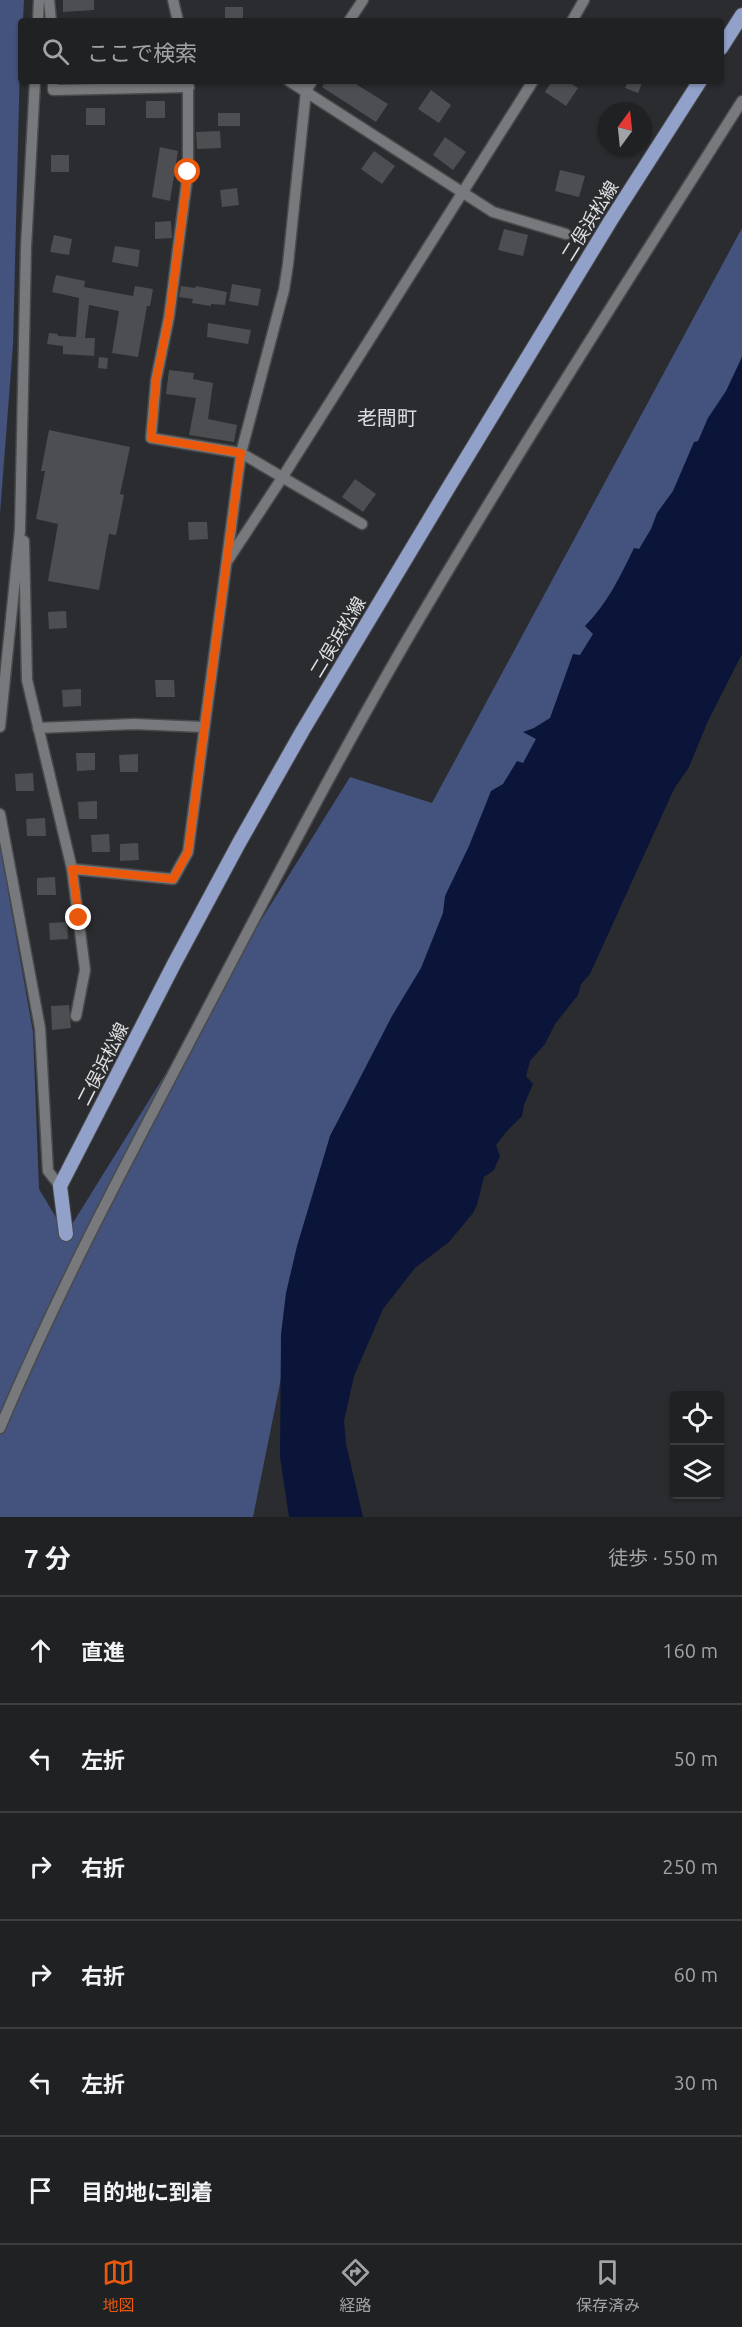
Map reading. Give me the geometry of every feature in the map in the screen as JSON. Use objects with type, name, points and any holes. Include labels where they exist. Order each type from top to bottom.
[{"type":"main road","points":[[724,43],[742,15]]},
{"type":"main road","name":"二俣浜松線","points":[[60,1186],[174,964],[303,730],[611,220],[697,84]]},
{"type":"main road","points":[[60,1186],[66,1234]]},
{"type":"street","points":[[38,18],[39,0]]},
{"type":"street","points":[[49,0],[51,18]]},
{"type":"street","points":[[173,0],[177,18]]},
{"type":"street","points":[[352,18],[363,0]]},
{"type":"street","points":[[573,18],[581,1]]},
{"type":"street","points":[[0,727],[20,505],[26,247],[35,84]]},
{"type":"street","points":[[53,84],[53,90],[189,84],[188,172],[169,317],[156,380],[151,438],[241,453],[362,524]]},
{"type":"street","points":[[294,84],[493,212],[566,234]]},
{"type":"street","points":[[72,869],[173,879],[188,852],[241,453],[284,290],[306,92],[310,84]]},
{"type":"street","points":[[226,562],[282,478],[531,84]]},
{"type":"street","points":[[0,1428],[37,1342],[107,1200],[330,778],[417,624],[624,287],[742,101]]},
{"type":"street","points":[[20,505],[24,523],[27,680],[72,869],[85,970],[76,1016]]},
{"type":"street","points":[[38,728],[134,724],[203,727]]},
{"type":"street","points":[[0,814],[40,1028],[48,1171],[60,1186]]},
{"type":"shaded area","points":[[0,0],[24,0],[23,18],[18,18],[19,84],[13,345],[0,514]]},
{"type":"shaded area","points":[[742,228],[742,392],[330,1136],[253,1517],[0,1517],[0,846],[33,1032],[39,1189],[66,1234],[350,777],[432,803]]},
{"type":"shaded area","points":[[742,357],[742,654],[708,721],[689,767],[674,789],[590,974],[581,984],[578,995],[555,1024],[545,1044],[530,1061],[526,1076],[533,1084],[522,1116],[496,1145],[500,1156],[494,1170],[484,1177],[473,1213],[449,1242],[415,1268],[383,1309],[354,1376],[344,1421],[346,1444],[363,1517],[289,1517],[280,1457],[281,1334],[286,1293],[297,1246],[330,1136],[392,1016],[421,968],[443,913],[445,896],[469,846],[491,791],[503,784],[517,761],[523,763],[536,739],[523,732],[550,718],[573,654],[580,655],[593,634],[585,626],[593,618],[618,580],[634,548],[639,549],[651,529],[657,513],[673,491],[694,442],[698,441],[708,418],[726,391]]},
{"type":"building","points":[[63,0],[94,0],[94,10],[63,12]]},
{"type":"building","points":[[225,7],[243,7],[243,18],[225,18]]},
{"type":"building","points":[[324,84],[356,84],[388,104],[376,122],[322,87]]},
{"type":"building","points":[[550,84],[572,84],[578,88],[566,106],[545,92]]},
{"type":"building","points":[[627,84],[642,84],[638,93],[625,88]]},
{"type":"building","points":[[431,90],[451,105],[439,123],[418,109]]},
{"type":"building","points":[[146,101],[165,101],[165,118],[146,118]]},
{"type":"building","points":[[86,108],[105,108],[105,125],[86,125]]},
{"type":"building","points":[[218,113],[240,113],[240,126],[218,126]]},
{"type":"building","points":[[220,131],[221,148],[197,149],[196,132]]},
{"type":"building","points":[[445,137],[466,152],[453,170],[433,155]]},
{"type":"building","points":[[160,147],[178,151],[170,201],[152,197]]},
{"type":"building","points":[[374,151],[395,166],[382,184],[361,169]]},
{"type":"building","points":[[51,155],[69,155],[69,172],[51,172]]},
{"type":"building","points":[[560,170],[585,176],[579,197],[555,191]]},
{"type":"building","points":[[237,188],[239,205],[222,207],[220,190]]},
{"type":"building","points":[[171,221],[172,238],[155,239],[155,222]]},
{"type":"building","points":[[504,229],[528,235],[523,256],[498,250]]},
{"type":"building","points":[[54,235],[72,239],[69,255],[50,252]]},
{"type":"building","points":[[115,246],[140,250],[138,267],[112,262]]},
{"type":"building","points":[[56,275],[85,281],[84,287],[133,296],[135,286],[153,289],[150,306],[147,306],[138,357],[112,353],[119,311],[89,305],[85,338],[95,338],[94,356],[63,354],[63,346],[47,344],[49,333],[76,337],[79,298],[52,292]]},
{"type":"building","points":[[232,284],[261,289],[258,306],[229,301]]},
{"type":"building","points":[[181,286],[195,288],[196,286],[227,292],[225,305],[211,304],[211,306],[192,303],[193,299],[179,297]]},
{"type":"building","points":[[208,323],[251,330],[248,344],[207,337]]},
{"type":"building","points":[[99,357],[108,358],[107,369],[98,368]]},
{"type":"building","points":[[169,370],[194,373],[193,379],[213,383],[208,419],[237,425],[234,442],[189,435],[196,398],[166,394]]},
{"type":"building","points":[[49,430],[130,447],[120,494],[124,495],[116,535],[109,534],[99,590],[48,581],[58,524],[36,519],[45,471],[41,471]]},
{"type":"building","points":[[355,479],[376,494],[363,512],[342,497]]},
{"type":"building","points":[[188,522],[207,522],[208,539],[189,540]]},
{"type":"building","points":[[66,611],[67,628],[49,629],[48,612]]},
{"type":"building","points":[[155,680],[174,680],[175,697],[156,697]]},
{"type":"building","points":[[81,689],[81,706],[63,707],[62,690]]},
{"type":"building","points":[[76,753],[95,753],[95,770],[77,771]]},
{"type":"building","points":[[138,754],[138,772],[120,772],[119,755]]},
{"type":"building","points":[[33,773],[34,791],[16,791],[15,774]]},
{"type":"building","points":[[97,801],[97,819],[79,819],[78,802]]},
{"type":"building","points":[[45,818],[46,836],[27,836],[26,819]]},
{"type":"building","points":[[109,834],[110,852],[92,852],[91,835]]},
{"type":"building","points":[[138,843],[139,860],[120,861],[120,844]]},
{"type":"building","points":[[55,877],[56,895],[37,895],[37,878]]},
{"type":"building","points":[[67,922],[68,939],[50,940],[49,923]]},
{"type":"building","points":[[69,1005],[71,1028],[52,1030],[51,1006]]},
{"type":"district","name":"老間町","points":[[387,418]]},
{"type":"route","points":[[79,918],[72,869],[173,879],[188,852],[241,453],[151,438],[156,380],[169,317],[188,172]]}]
